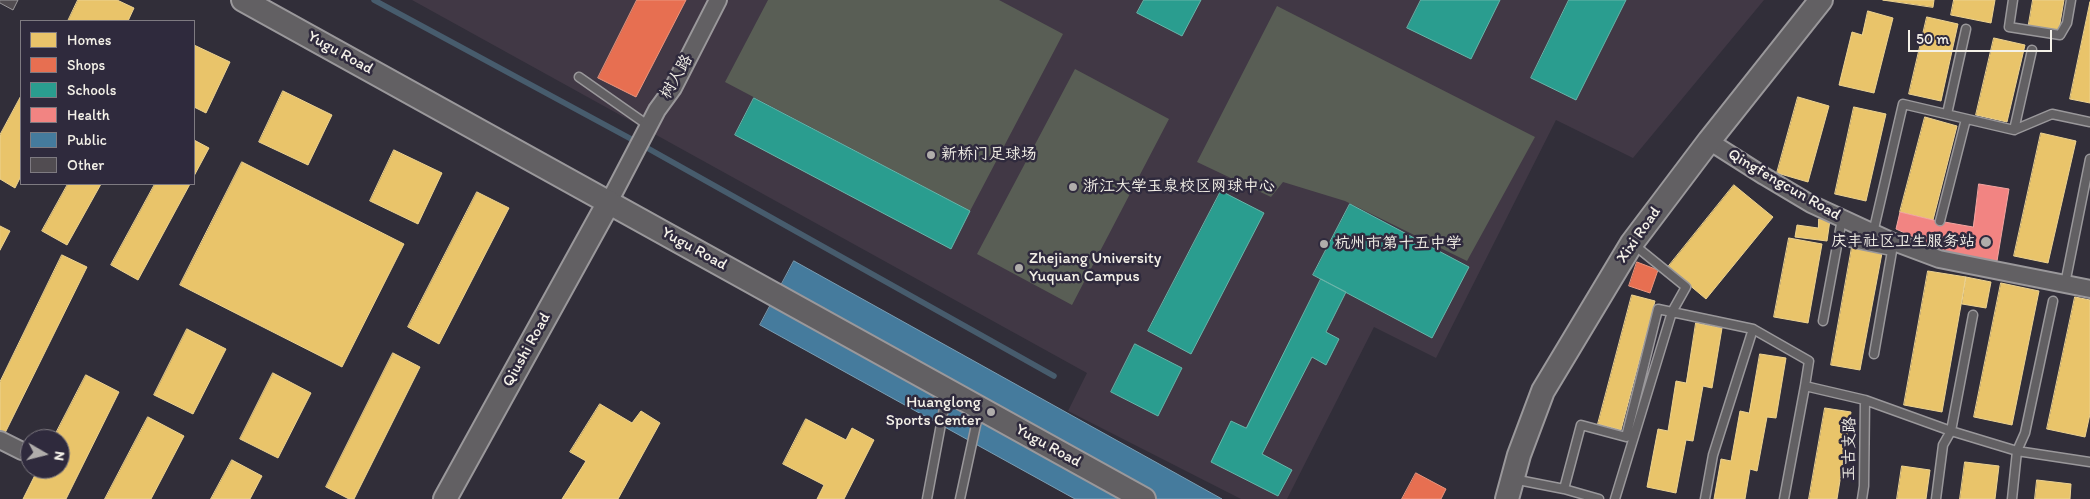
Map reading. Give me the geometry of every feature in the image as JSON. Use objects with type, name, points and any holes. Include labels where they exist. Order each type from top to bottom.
[{"type":"main road","name":"Yugu Road","points":[[243,0],[1144,499]]},
{"type":"main road","name":"Xixi Road","points":[[1509,489],[1543,391],[1632,242],[1821,0]]},
{"type":"main road","name":"Qiushi Road","points":[[445,499],[610,202]]},
{"type":"street","name":"树人路","points":[[660,105],[665,86],[707,0]]},
{"type":"street","name":"树人路","points":[[660,105],[673,88],[718,0]]},
{"type":"street","points":[[610,202],[660,105]]},
{"type":"street","name":"Qingfengcun Road","points":[[1709,141],[1764,176],[1842,219],[1939,259],[2090,289]]},
{"type":"street","points":[[0,440],[20,450]]},
{"type":"lane","points":[[2013,0],[2009,27],[2060,36],[2067,23],[2072,0]]},
{"type":"lane","points":[[1947,114],[1966,29]]},
{"type":"lane","points":[[2014,130],[2032,50]]},
{"type":"lane","points":[[579,77],[646,132]]},
{"type":"lane","points":[[1873,233],[1903,104],[2014,130],[2052,114],[2090,122]]},
{"type":"lane","points":[[1940,220],[1966,119]]},
{"type":"lane","points":[[2065,285],[2090,159]]},
{"type":"lane","points":[[1823,321],[1842,219]]},
{"type":"lane","points":[[1838,240],[1892,251],[1874,354]]},
{"type":"lane","points":[[1615,499],[1672,312],[1686,287],[1632,242]]},
{"type":"lane","points":[[2012,499],[2017,451],[2025,433],[2053,302]]},
{"type":"lane","points":[[1564,489],[1581,425],[1626,438],[1658,309],[1753,330],[1809,361],[1784,499]]},
{"type":"lane","points":[[1936,499],[1943,445],[1951,431],[1972,315]]},
{"type":"lane","points":[[1705,499],[1713,455],[1753,330]]},
{"type":"lane","points":[[1805,386],[1865,400],[1951,431],[2017,451],[2090,462]]},
{"type":"lane","points":[[927,499],[948,390]]},
{"type":"lane","name":"玉古支路","points":[[1862,499],[1865,400]]},
{"type":"lane","points":[[960,499],[980,408]]},
{"type":"lane","points":[[1509,489],[1564,489],[1599,499]]},
{"type":"shaded area","points":[[412,0],[1764,0],[1633,158],[1556,120],[1436,358],[1374,327],[1287,499],[1241,499],[1068,411],[1087,373]]},
{"type":"shaded area","name":"新桥门足球场","points":[[768,0],[999,0],[1063,34],[970,211],[725,82]]},
{"type":"shaded area","points":[[1277,6],[1535,137],[1467,261],[1345,201],[1283,182],[1271,197],[1197,162]]},
{"type":"shaded area","name":"浙江大学玉泉校区网球中心","points":[[1075,69],[1169,119],[1072,305],[977,254]]},
{"type":"building: Homes","points":[[78,0],[117,0],[134,8],[128,20],[68,20]]},
{"type":"building: Homes","points":[[1883,0],[1934,0],[1933,7]]},
{"type":"building: Homes","points":[[1954,0],[1995,0],[1991,23],[1951,15]]},
{"type":"building: Homes","points":[[2033,0],[2064,0],[2058,35],[2028,29]]},
{"type":"building: Homes","points":[[2090,2],[2090,103],[2070,99]]},
{"type":"building: Homes","points":[[1868,11],[1893,18],[1874,93],[1839,85],[1852,32],[1862,35]]},
{"type":"building: Homes","points":[[1927,17],[1958,24],[1941,101],[1909,94]]},
{"type":"building: Homes","points":[[1994,38],[2025,45],[2007,122],[1976,115]]},
{"type":"building: Homes","points":[[195,45],[230,62],[206,113],[195,108]]},
{"type":"building: Homes","points":[[283,91],[332,115],[308,165],[259,142]]},
{"type":"building: Homes","points":[[1798,97],[1829,106],[1808,182],[1777,173]]},
{"type":"building: Homes","points":[[20,98],[20,178],[15,188],[0,179],[0,135]]},
{"type":"building: Homes","points":[[1854,107],[1886,114],[1866,201],[1835,194]]},
{"type":"building: Homes","points":[[1925,117],[1957,126],[1933,220],[1900,212]]},
{"type":"building: Homes","points":[[2041,133],[2076,141],[2048,263],[2014,256]]},
{"type":"building: Homes","points":[[195,141],[209,148],[195,174]]},
{"type":"building: Homes","points":[[394,150],[442,173],[418,224],[370,201]]},
{"type":"building: Homes","points":[[242,162],[404,244],[342,367],[180,285]]},
{"type":"building: Homes","points":[[67,185],[100,185],[67,245],[42,231]]},
{"type":"building: Homes","points":[[154,185],[189,185],[138,280],[111,265]]},
{"type":"building: Homes","points":[[1734,185],[1773,217],[1706,299],[1668,267]]},
{"type":"building: Homes","points":[[477,192],[509,208],[439,344],[408,327]]},
{"type":"building: Homes","points":[[1819,219],[1830,220],[1827,241],[1795,237],[1797,225],[1818,228]]},
{"type":"building: Homes","points":[[0,226],[10,231],[0,250]]},
{"type":"building: Homes","points":[[1789,238],[1822,244],[1808,323],[1774,317]]},
{"type":"building: Homes","points":[[1852,247],[1882,253],[1860,370],[1831,365]]},
{"type":"building: Homes","points":[[62,255],[87,267],[5,433],[0,431],[0,382]]},
{"type":"building: Homes","points":[[1928,271],[1966,277],[1942,412],[1904,405]]},
{"type":"building: Homes","points":[[1966,277],[1991,282],[1986,308],[1962,304]]},
{"type":"building: Homes","points":[[2001,283],[2039,291],[2012,425],[1974,417]]},
{"type":"building: Homes","points":[[1632,295],[1655,301],[1621,430],[1598,424]]},
{"type":"building: Homes","points":[[2075,297],[2090,300],[2090,414],[2085,437],[2047,429]]},
{"type":"building: Homes","points":[[1696,323],[1722,328],[1712,388],[1703,386],[1693,441],[1686,440],[1676,493],[1647,487],[1658,429],[1668,431],[1676,381],[1686,383]]},
{"type":"building: Homes","points":[[187,329],[226,349],[193,414],[154,395]]},
{"type":"building: Homes","points":[[393,353],[420,367],[354,499],[349,499],[326,487]]},
{"type":"building: Homes","points":[[1760,354],[1786,358],[1776,418],[1767,417],[1757,471],[1750,469],[1745,499],[1714,499],[1721,459],[1731,461],[1740,411],[1749,413]]},
{"type":"building: Homes","points":[[273,373],[311,393],[278,458],[240,439]]},
{"type":"building: Homes","points":[[86,375],[119,392],[66,499],[23,499],[33,479],[70,479],[70,429],[58,429]]},
{"type":"building: Homes","points":[[600,404],[632,423],[641,411],[660,423],[618,499],[562,499],[586,461],[570,452]]},
{"type":"building: Homes","points":[[1825,408],[1851,412],[1837,499],[1809,499]]},
{"type":"building: Homes","points":[[148,417],[184,436],[151,499],[105,499]]},
{"type":"building: Homes","points":[[806,419],[846,440],[852,428],[874,440],[844,499],[817,499],[824,485],[783,464]]},
{"type":"building: Homes","points":[[232,460],[262,476],[250,499],[211,499]]},
{"type":"building: Homes","points":[[1965,462],[1999,466],[1995,499],[1960,499]]},
{"type":"building: Homes","points":[[1902,466],[1930,470],[1926,499],[1897,499]]},
{"type":"building: Homes","points":[[2037,480],[2071,484],[2070,499],[2035,499]]},
{"type":"building: Shops","points":[[637,0],[686,0],[636,97],[598,78]]},
{"type":"building: Shops","points":[[1637,262],[1658,270],[1650,293],[1629,286]]},
{"type":"building: Shops","points":[[1416,473],[1446,489],[1441,499],[1402,499]]},
{"type":"building: Schools","points":[[1144,0],[1201,0],[1182,36],[1137,13]]},
{"type":"building: Schools","points":[[1421,0],[1500,0],[1471,59],[1407,28]]},
{"type":"building: Schools","points":[[1569,0],[1626,0],[1576,100],[1531,78]]},
{"type":"building: Schools","points":[[754,98],[970,211],[951,249],[735,135]]},
{"type":"building: Schools","points":[[1221,191],[1264,213],[1191,354],[1148,331]]},
{"type":"building: Schools","points":[[1350,204],[1469,267],[1432,338],[1313,275]]},
{"type":"building: Schools","points":[[1321,279],[1346,292],[1326,332],[1339,339],[1326,365],[1312,357],[1262,454],[1292,470],[1278,496],[1211,462],[1231,421],[1246,428]]},
{"type":"building: Schools","points":[[1135,344],[1182,368],[1158,416],[1111,392]]},
{"type":"building: Health","points":[[1979,184],[2009,189],[1997,261],[1949,253],[1896,229],[1900,212],[1973,227]]},
{"type":"building: Public","name":"Huanglong Sports Center","points":[[794,261],[1222,499],[1075,499],[760,325]]},
{"type":"building: Other","points":[[0,0],[18,0],[13,10],[0,3]]},
{"type":"waterway","points":[[374,0],[633,140],[1054,376]]},
{"type":"place","name":"新桥门足球场","points":[[931,155]]},
{"type":"place","name":"浙江大学玉泉校区网球中心","points":[[1073,187]]},
{"type":"place","name":"庆丰社区卫生服务站","points":[[1986,242]]},
{"type":"place","name":"杭州市第十五中学","points":[[1324,244]]},
{"type":"place","name":"Zhejiang University Yuquan Campus","points":[[1019,268]]},
{"type":"place","name":"Huanglong Sports Center","points":[[991,412]]}]
